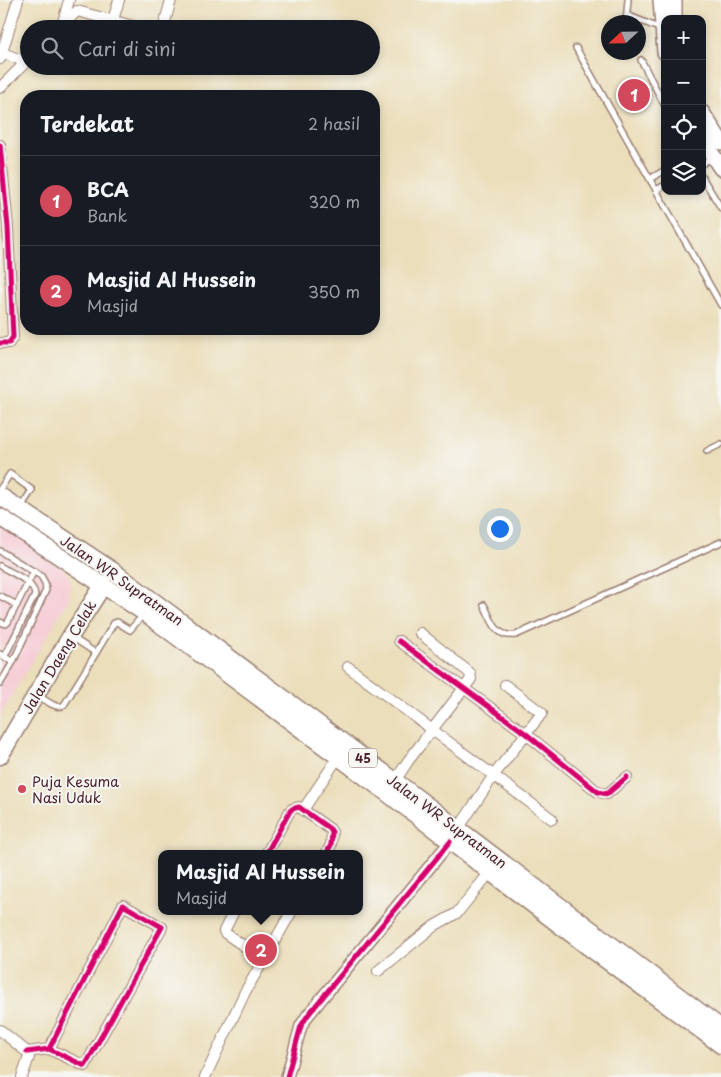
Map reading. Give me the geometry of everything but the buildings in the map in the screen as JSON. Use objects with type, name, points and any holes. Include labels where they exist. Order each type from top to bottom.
[{"type":"highway","name":"Jalan WR Supratman","points":[[0,496],[113,572],[454,836],[721,1028]]},
{"type":"highway","name":"Jalan WR Supratman","points":[[0,516],[145,613],[339,756],[391,787]]},
{"type":"highway","name":"Jalan Daeng Celak","points":[[0,756],[70,636],[104,584]]},
{"type":"highway","name":"Jalan WR Supratman","points":[[454,836],[490,871],[587,946],[721,1045]]},
{"type":"main road","points":[[661,0],[662,15]]},
{"type":"main road","points":[[674,0],[674,15]]},
{"type":"main road","points":[[706,132],[710,152]]},
{"type":"street","points":[[18,0],[0,55],[20,59]]},
{"type":"street","points":[[62,20],[68,0]]},
{"type":"street","points":[[68,20],[78,12],[113,20],[119,0]]},
{"type":"street","points":[[165,20],[171,0]]},
{"type":"street","points":[[0,88],[20,69]]},
{"type":"street","points":[[0,145],[8,227],[13,337],[9,343],[0,342]]},
{"type":"street","points":[[391,787],[471,678],[470,673],[420,633]]},
{"type":"street","points":[[399,641],[525,734],[598,792],[607,794],[627,777]]},
{"type":"street","points":[[348,667],[552,819]]},
{"type":"street","points":[[287,1077],[301,1026],[308,1015],[454,836],[494,775],[542,713],[505,685]]},
{"type":"street","points":[[303,810],[339,756]]},
{"type":"street","points":[[268,850],[290,811],[296,808],[303,810],[330,829],[332,832],[331,845],[328,850]]},
{"type":"street","points":[[378,972],[434,926],[456,913],[490,871]]},
{"type":"street","points":[[26,1052],[49,1049],[85,1066],[162,927],[124,905],[49,1049]]},
{"type":"street","points":[[232,915],[224,931],[225,933],[264,960]]},
{"type":"street","points":[[205,1077],[245,992],[290,915]]},
{"type":"street","points":[[0,1030],[26,1052],[29,1058],[22,1077]]},
{"type":"lane","points":[[626,15],[628,0]]},
{"type":"lane","points":[[646,23],[661,30]]},
{"type":"lane","points":[[576,48],[721,305]]},
{"type":"lane","points":[[641,60],[664,105]]},
{"type":"lane","points":[[650,179],[661,172]]},
{"type":"lane","points":[[706,184],[721,208]]},
{"type":"lane","points":[[656,190],[661,187]]},
{"type":"lane","points":[[707,451],[721,444]]},
{"type":"lane","points":[[0,488],[10,474],[32,490],[20,509]]},
{"type":"lane","points":[[484,604],[501,634],[507,636],[516,635],[721,542]]},
{"type":"lane","points":[[0,551],[41,576],[46,590],[14,662],[0,684]]},
{"type":"lane","points":[[0,566],[28,583],[33,588],[35,594],[2,655],[14,662]]},
{"type":"lane","points":[[0,622],[6,624],[8,622],[34,571]]},
{"type":"lane","points":[[0,596],[17,605]]},
{"type":"lane","points":[[36,694],[57,707],[64,705],[114,623],[118,622],[130,630],[145,613]]},
{"type":"lane","points":[[70,636],[96,653]]},
{"type":"shaded area","points":[[0,525],[60,564],[71,580],[69,599],[0,716]]},
{"type":"cycle path","points":[[0,145],[8,227],[13,337],[9,343],[0,343]]},
{"type":"cycle path","points":[[399,641],[525,733],[598,792],[607,794],[627,777]]},
{"type":"cycle path","points":[[268,850],[290,811],[299,807],[330,829],[332,832],[331,845],[328,850]]},
{"type":"cycle path","points":[[287,1077],[301,1026],[308,1015],[450,842]]},
{"type":"cycle path","points":[[27,1052],[49,1049],[85,1066],[162,927],[123,905],[49,1049]]},
{"type":"place","name":"BCA","points":[[634,95]]},
{"type":"place","name":"Puja Kesuma Nasi Uduk","points":[[22,789]]},
{"type":"place","name":"Masjid Al Hussein","points":[[261,950]]}]
